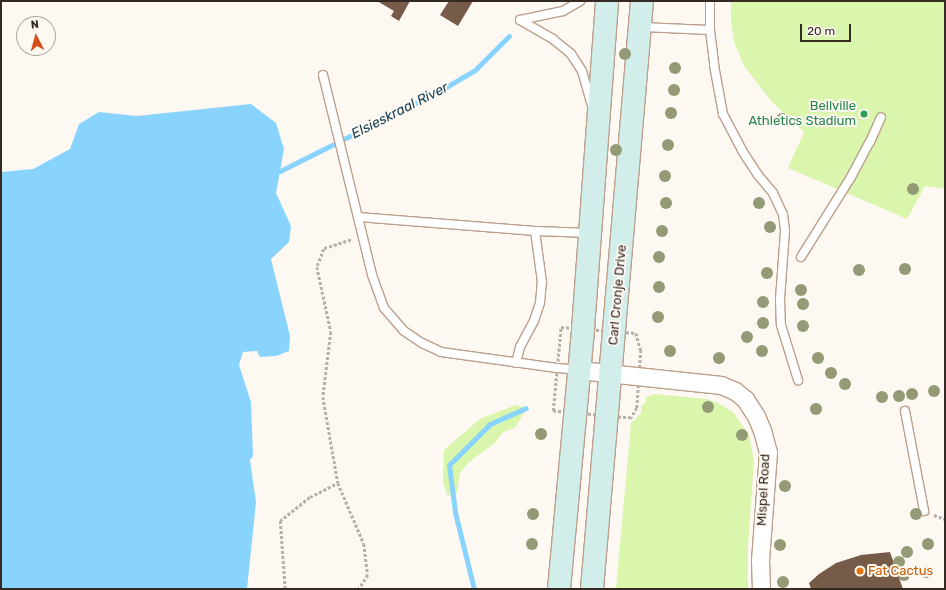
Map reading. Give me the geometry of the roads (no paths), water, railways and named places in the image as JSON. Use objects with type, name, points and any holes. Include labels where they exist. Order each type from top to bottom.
[{"type":"main road","points":[[559,589],[579,370],[607,1]]},
{"type":"main road","name":"Carl Cronje Drive","points":[[592,589],[612,373],[642,1]]},
{"type":"street","name":"Mispel Road","points":[[579,370],[722,385],[735,391],[745,399],[762,430],[768,452],[760,560],[761,589]]},
{"type":"lane","points":[[580,1],[563,11],[520,20],[554,40],[571,54],[578,63],[585,80],[598,131]]},
{"type":"lane","points":[[710,1],[710,30],[714,65],[723,114],[743,152],[758,175],[773,193],[783,214],[785,231],[780,299],[781,324],[798,380]]},
{"type":"lane","points":[[640,27],[710,30]]},
{"type":"lane","points":[[323,75],[372,275],[384,308],[404,331],[422,343],[441,352],[516,363],[579,370]]},
{"type":"lane","points":[[801,257],[851,177],[870,142],[881,117]]},
{"type":"lane","points":[[358,217],[536,231],[590,233]]},
{"type":"lane","points":[[516,363],[520,347],[534,321],[540,303],[542,282],[536,231]]},
{"type":"lane","points":[[905,411],[924,511]]},
{"type":"water","points":[[251,104],[276,123],[284,149],[276,193],[291,226],[289,242],[271,259],[290,336],[289,351],[276,356],[260,357],[257,351],[243,352],[239,365],[251,402],[253,456],[250,460],[256,502],[247,589],[1,589],[1,172],[33,169],[70,149],[79,124],[99,112],[137,116]]},
{"type":"waterway","name":"Elsieskraal River","points":[[280,171],[436,93],[475,70],[509,36]]},
{"type":"waterway","points":[[474,589],[455,512],[449,465],[490,424],[526,408]]},
{"type":"place","name":"Bellville Athletics Stadium","points":[[864,114]]},
{"type":"place","name":"Fat Cactus","points":[[860,571]]}]
